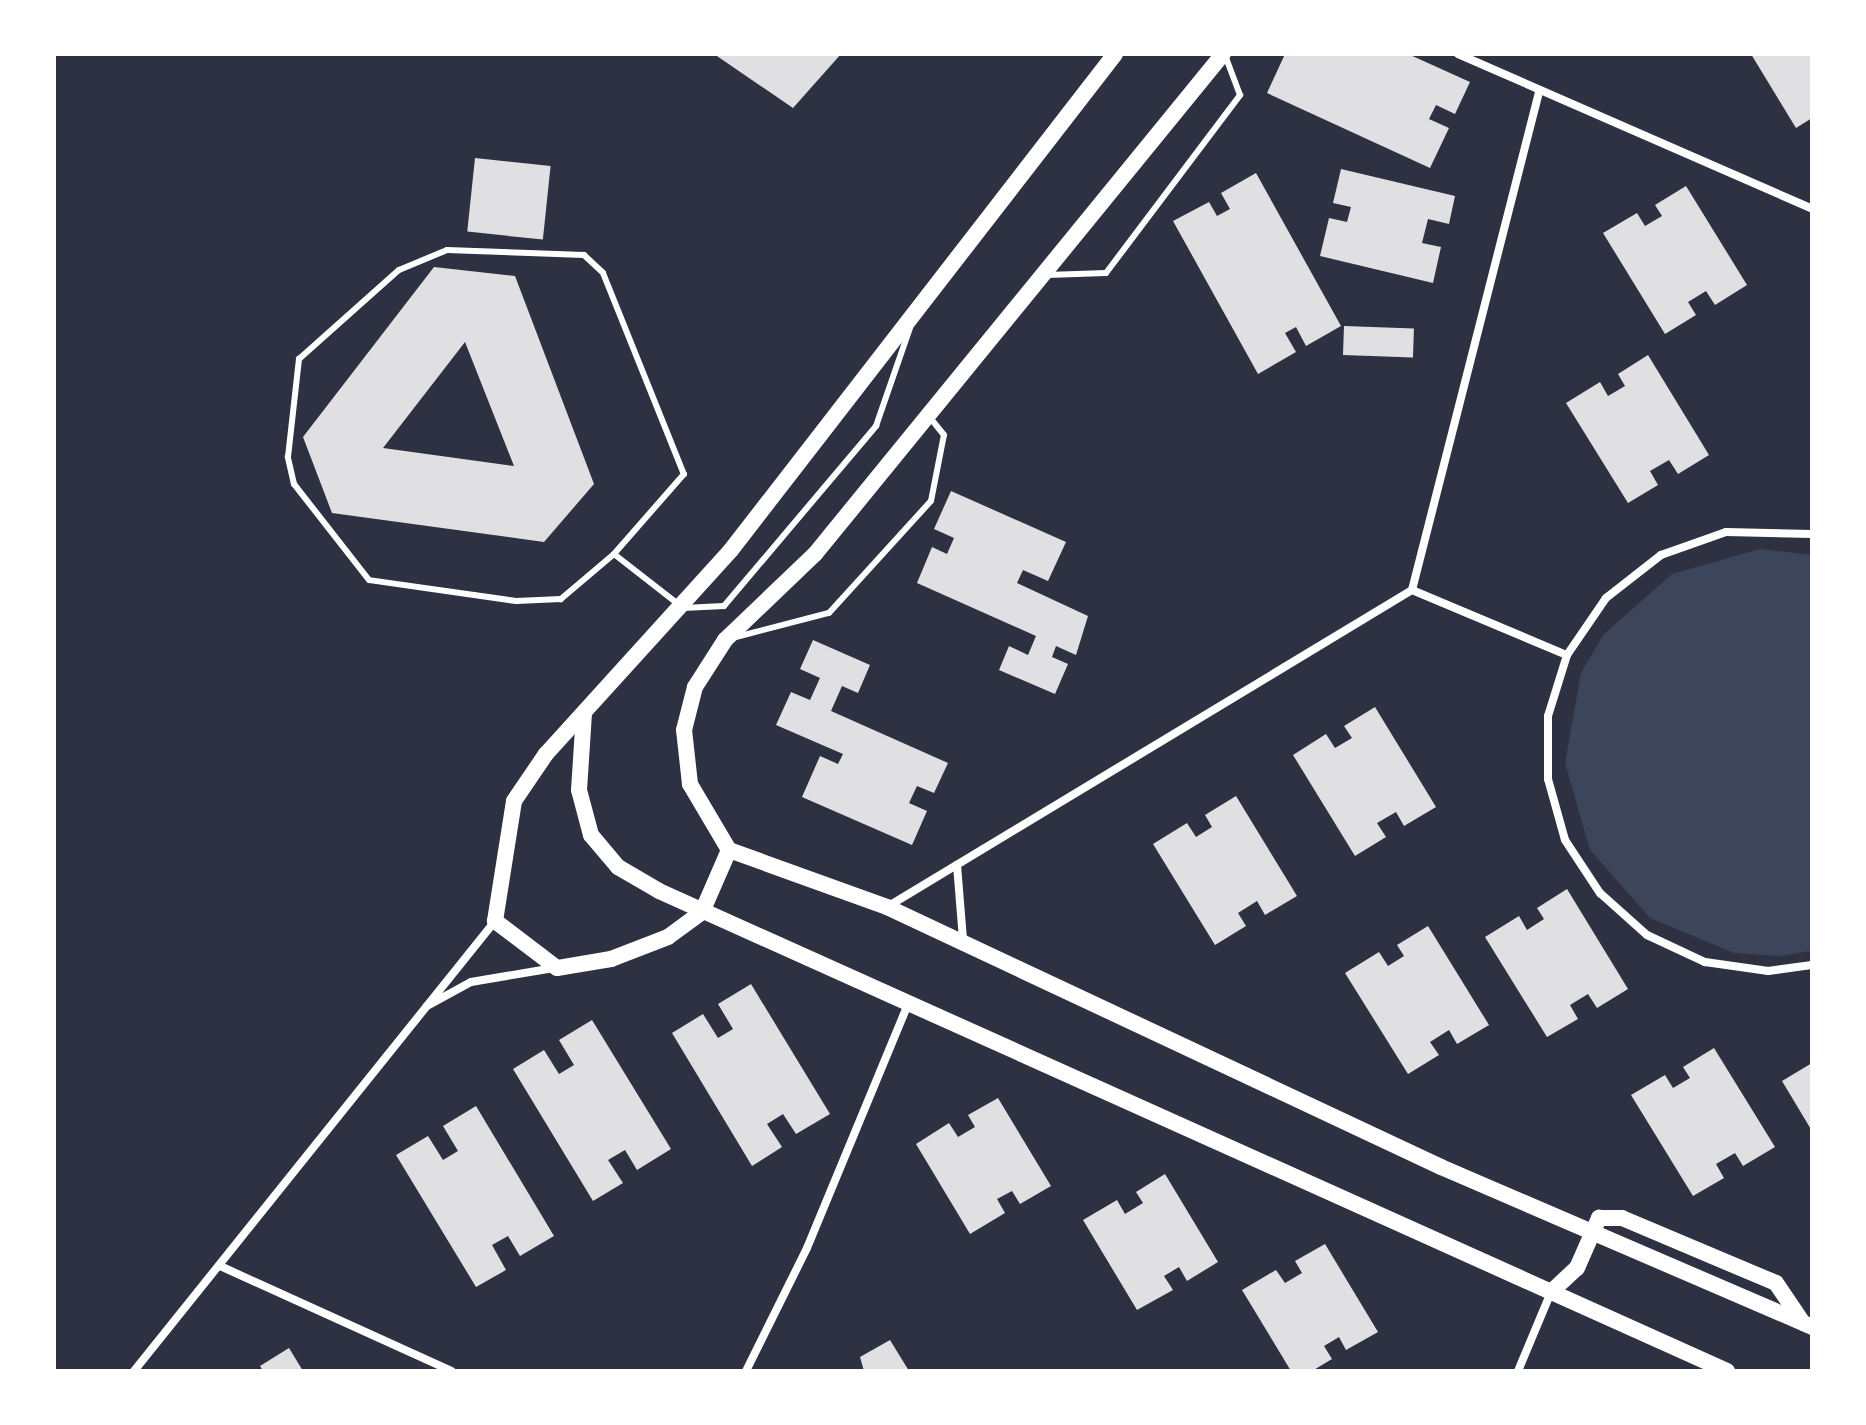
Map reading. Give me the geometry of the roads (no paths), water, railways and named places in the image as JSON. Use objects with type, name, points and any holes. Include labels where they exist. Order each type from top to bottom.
[{"type":"main road","points":[[729,850],[702,912],[668,937],[611,959],[557,968],[495,921],[514,801],[584,713],[683,608],[1115,54]]},
{"type":"main road","points":[[1224,54],[926,413],[815,554],[725,640],[695,687],[684,730],[690,784],[729,850],[887,907],[963,940],[1441,1167],[1594,1230],[1808,1325]]},
{"type":"main road","points":[[584,713],[579,790],[591,835],[618,867],[702,912],[1727,1371]]},
{"type":"main road","points":[[1551,1292],[1577,1268],[1599,1218],[1622,1218],[1776,1283],[1808,1325]]},
{"type":"street","points":[[1458,54],[1812,209]]},
{"type":"street","points":[[887,907],[1412,590],[1539,92]]},
{"type":"street","points":[[1812,534],[1726,532],[1661,555],[1606,598],[1567,655],[1548,716],[1548,779],[1565,840],[1600,893],[1647,935],[1705,962],[1768,971],[1812,965]]},
{"type":"street","points":[[1412,590],[1567,655]]},
{"type":"street","points":[[957,865],[963,940]]},
{"type":"street","points":[[134,1371],[495,921]]},
{"type":"street","points":[[423,1008],[471,982],[557,968]]},
{"type":"street","points":[[746,1371],[807,1248],[908,1004]]},
{"type":"street","points":[[220,1266],[451,1371]]},
{"type":"street","points":[[1518,1371],[1551,1292]]},
{"type":"lane","points":[[1039,276],[1106,273],[1240,95],[1224,54]]},
{"type":"lane","points":[[447,250],[584,255],[603,273],[684,474],[614,554],[561,599],[516,601],[369,580],[294,484],[288,457],[299,359],[399,270],[447,250]]},
{"type":"lane","points":[[614,554],[683,608],[724,606],[876,426],[917,309]]},
{"type":"lane","points":[[725,640],[829,613],[931,501],[944,435],[926,413]]}]
